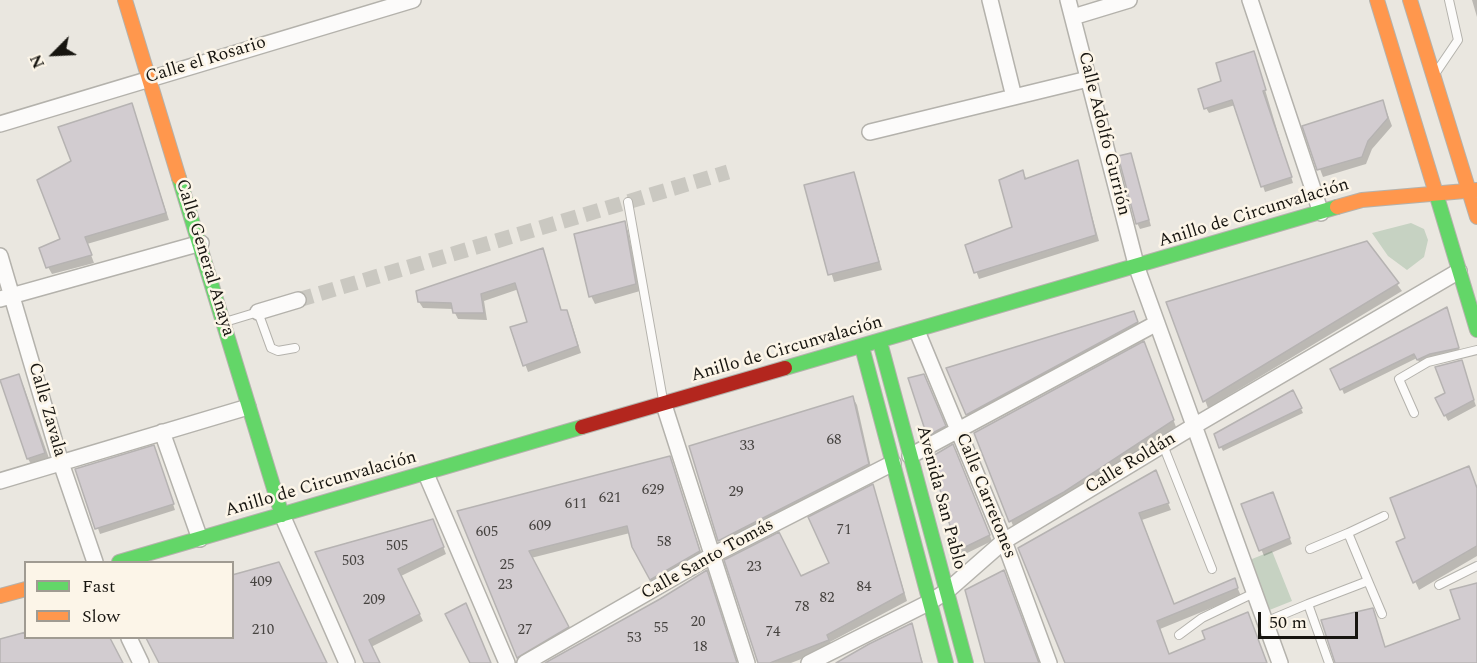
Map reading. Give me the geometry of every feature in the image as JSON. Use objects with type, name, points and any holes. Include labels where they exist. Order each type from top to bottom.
[{"type":"main road","name":"Calle General Anaya","points":[[125,0],[201,243],[282,515]]},
{"type":"main road","points":[[1377,0],[1477,330]]},
{"type":"main road","points":[[1410,0],[1473,190],[1477,218]]},
{"type":"main road","name":"Anillo de Circunvalación","points":[[123,561],[1137,268],[1362,200],[1473,190]]},
{"type":"main road","name":"Avenida San Pablo","points":[[880,342],[966,663]]},
{"type":"main road","points":[[862,347],[946,663]]},
{"type":"main road","points":[[0,596],[24,590]]},
{"type":"street","name":"Calle el Rosario","points":[[0,124],[413,0]]},
{"type":"street","points":[[990,0],[1014,97]]},
{"type":"street","name":"Calle Adolfo Gurrión","points":[[1068,0],[1137,268],[1280,663]]},
{"type":"street","points":[[1073,17],[1129,0]]},
{"type":"street","points":[[1250,0],[1321,213]]},
{"type":"street","points":[[870,132],[1088,78]]},
{"type":"street","points":[[6,297],[201,243]]},
{"type":"street","name":"Calle Zavala","points":[[0,256],[6,297],[95,561]]},
{"type":"street","name":"Calle Roldán","points":[[808,663],[930,602],[947,591],[1004,541],[1194,426],[1459,271]]},
{"type":"street","points":[[258,312],[298,300]]},
{"type":"street","points":[[910,456],[1157,323]]},
{"type":"street","name":"Calle Carretones","points":[[917,331],[1004,541],[1049,663]]},
{"type":"street","points":[[664,405],[747,663]]},
{"type":"street","points":[[0,481],[248,407]]},
{"type":"street","points":[[162,432],[200,539]]},
{"type":"street","name":"Calle Santo Tomás","points":[[525,663],[711,556],[893,463]]},
{"type":"street","points":[[426,474],[507,663]]},
{"type":"street","points":[[282,515],[347,663]]},
{"type":"street","points":[[129,639],[141,663]]},
{"type":"lane","points":[[1434,75],[1458,40],[1449,0]]},
{"type":"lane","points":[[628,202],[664,405]]},
{"type":"lane","points":[[224,322],[258,312],[272,348],[278,351],[295,348]]},
{"type":"lane","points":[[1414,413],[1399,379],[1428,362],[1477,350]]},
{"type":"lane","points":[[1163,445],[1212,569]]},
{"type":"lane","points":[[1310,549],[1384,516]]},
{"type":"lane","points":[[1348,533],[1382,614]]},
{"type":"lane","points":[[1439,585],[1477,566]]},
{"type":"lane","points":[[1265,622],[1368,581]]},
{"type":"lane","points":[[1179,635],[1202,618],[1254,593]]},
{"type":"lane","points":[[1308,604],[1329,663]]},
{"type":"green space","points":[[1411,223],[1424,229],[1428,240],[1424,257],[1407,270],[1388,256],[1372,233]]},
{"type":"green space","points":[[1272,551],[1292,601],[1267,611],[1247,561]]},
{"type":"building","points":[[1254,51],[1266,90],[1263,91],[1292,177],[1261,187],[1232,100],[1204,109],[1198,89],[1221,81],[1216,63]]},
{"type":"building","points":[[1383,100],[1388,118],[1368,141],[1362,157],[1317,170],[1302,126]]},
{"type":"building","points":[[132,103],[166,213],[85,237],[92,255],[46,268],[39,248],[60,239],[37,180],[71,161],[58,127]]},
{"type":"building","points":[[1131,153],[1149,220],[1136,224],[1118,156]]},
{"type":"building","points":[[1078,160],[1096,235],[974,273],[965,245],[1012,227],[999,180],[1023,170],[1025,179]]},
{"type":"building","points":[[854,172],[879,262],[828,275],[804,185]]},
{"type":"building","points":[[625,221],[636,284],[589,297],[574,234]]},
{"type":"building","points":[[1367,241],[1399,283],[1203,402],[1166,302]]},
{"type":"building","points":[[543,248],[561,310],[567,310],[578,346],[523,366],[510,327],[527,322],[515,283],[481,294],[484,313],[453,313],[451,303],[418,302],[416,291]]},
{"type":"building","points":[[1447,307],[1459,348],[1430,354],[1417,360],[1414,354],[1340,390],[1330,369]]},
{"type":"building","points":[[1134,311],[1138,322],[966,415],[946,368]]},
{"type":"building","points":[[1144,341],[1174,420],[1064,492],[1009,522],[974,433]]},
{"type":"building","points":[[1462,360],[1474,400],[1444,416],[1435,398],[1445,393],[1435,367]]},
{"type":"building","points":[[19,374],[45,453],[27,459],[0,380]]},
{"type":"building","points":[[924,374],[946,426],[927,436],[908,378]]},
{"type":"building","points":[[1293,390],[1302,408],[1219,448],[1214,434]]},
{"type":"building","points":[[853,396],[869,464],[718,541],[689,446]]},
{"type":"building","points":[[953,444],[990,535],[957,551],[931,457]]},
{"type":"building","points":[[154,445],[174,504],[95,529],[75,469]]},
{"type":"building","points":[[670,456],[700,551],[650,580],[632,547],[627,526],[529,551],[569,627],[517,658],[457,511]]},
{"type":"building","points":[[1469,466],[1477,488],[1477,546],[1413,583],[1396,542],[1405,538],[1390,498]]},
{"type":"building","points":[[1156,470],[1169,503],[1139,513],[1174,604],[1235,578],[1238,588],[1157,621],[1169,654],[1205,639],[1202,631],[1248,612],[1267,663],[1065,663],[1018,548]]},
{"type":"building","points":[[873,484],[904,593],[827,635],[829,640],[770,663],[758,663],[724,560],[779,532],[801,576],[829,563],[808,517]]},
{"type":"building","points":[[1273,492],[1290,538],[1259,551],[1241,504]]},
{"type":"building","points":[[433,519],[444,547],[398,569],[420,614],[369,640],[380,663],[364,663],[315,552]]},
{"type":"building","points":[[279,562],[327,663],[159,663],[147,639],[234,639],[234,574]]},
{"type":"building","points":[[707,570],[737,663],[545,663],[660,599]]},
{"type":"building","points":[[1004,570],[1039,663],[985,663],[965,590]]},
{"type":"building","points":[[1477,583],[1477,663],[1335,663],[1321,620],[1373,608],[1385,647],[1460,619],[1450,590]]},
{"type":"building","points":[[466,603],[491,663],[470,663],[445,614]]},
{"type":"building","points":[[912,623],[922,663],[836,663],[869,644]]},
{"type":"building","points":[[24,633],[24,639],[111,639],[123,663],[0,663],[0,639]]},
{"type":"tunnel","points":[[298,300],[728,172]]},
{"type":"traffic: fast","points":[[179,178],[282,515]]},
{"type":"traffic: fast","points":[[1435,190],[1477,330]]},
{"type":"traffic: fast","points":[[785,368],[1337,207]]},
{"type":"traffic: fast","points":[[880,342],[966,663]]},
{"type":"traffic: fast","points":[[862,347],[946,663]]},
{"type":"traffic: fast","points":[[122,561],[582,427]]},
{"type":"traffic: slow","points":[[125,0],[179,178]]},
{"type":"traffic: slow","points":[[1377,0],[1435,190]]},
{"type":"traffic: slow","points":[[1410,0],[1477,217]]},
{"type":"traffic: slow","points":[[1337,207],[1362,200],[1477,190]]},
{"type":"traffic: slow","points":[[0,596],[24,590]]},
{"type":"traffic: jam","points":[[582,427],[785,368]]}]
